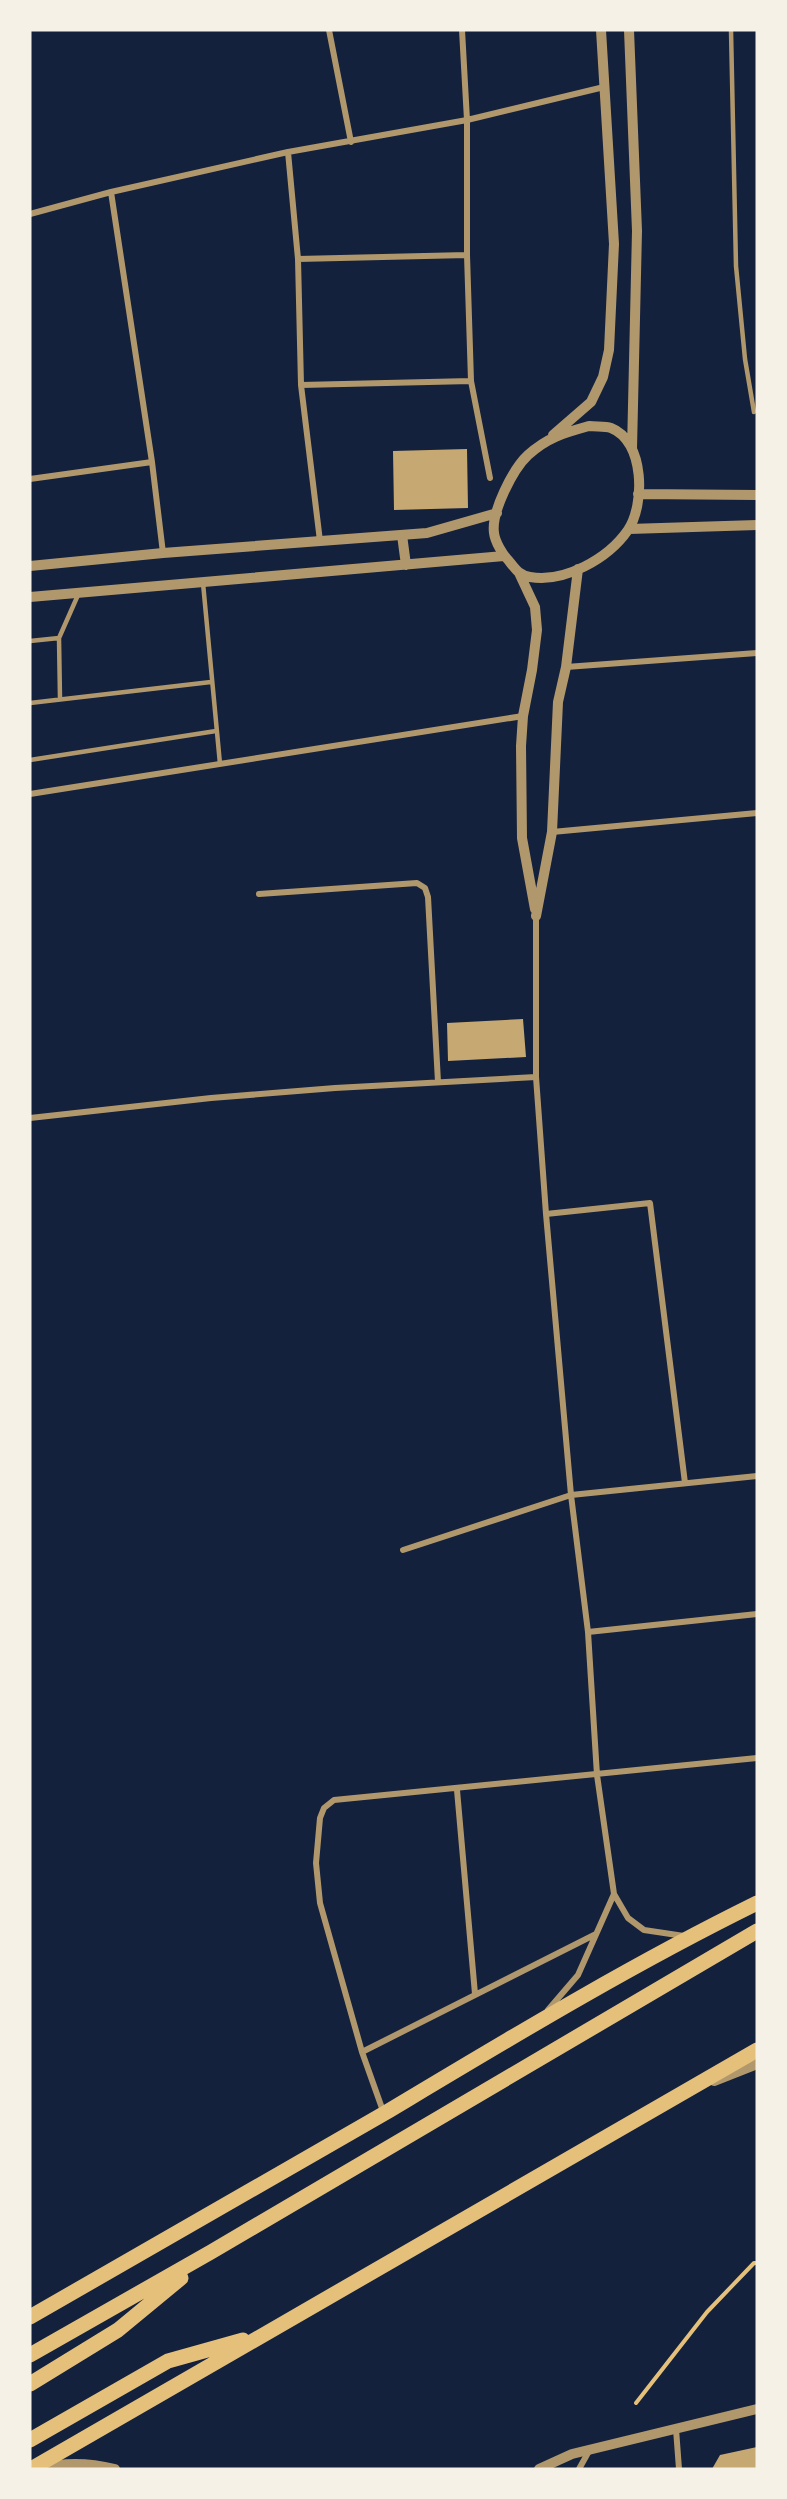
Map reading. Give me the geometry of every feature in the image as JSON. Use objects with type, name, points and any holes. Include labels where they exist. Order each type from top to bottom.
[{"type":"main road","points":[[30,2317],[384,2113],[542,2018],[688,1937],[757,1903]]},
{"type":"main road","points":[[30,2355],[757,1931]]},
{"type":"main road","points":[[30,2469],[757,2050]]},
{"type":"main road","points":[[30,2384],[118,2330],[210,2252]]},
{"type":"main road","points":[[30,2440],[168,2361],[267,2333]]},
{"type":"street","points":[[329,30],[351,142]]},
{"type":"street","points":[[462,30],[467,120],[467,255],[471,381],[490,478]]},
{"type":"street","points":[[601,30],[614,244],[609,350],[603,377],[591,402],[526,457],[512,479],[497,513],[494,534],[504,556],[520,575],[535,607],[537,630],[523,716],[522,838],[536,916],[536,1077],[571,1495],[588,1632],[597,1774],[614,1894],[628,1918],[644,1930],[688,1937]]},
{"type":"street","points":[[629,30],[638,231],[632,449]]},
{"type":"street","points":[[30,214],[111,192],[288,152],[467,120],[604,87]]},
{"type":"street","points":[[288,152],[298,259],[301,385],[320,541]]},
{"type":"street","points":[[111,192],[152,462],[163,553]]},
{"type":"street","points":[[298,259],[467,255]]},
{"type":"street","points":[[301,385],[471,381]]},
{"type":"street","points":[[520,575],[545,579],[578,569],[609,551],[629,529],[638,506],[640,478],[636,457],[625,438],[611,428],[589,426],[551,437]]},
{"type":"street","points":[[30,479],[152,462]]},
{"type":"street","points":[[638,494],[757,495]]},
{"type":"street","points":[[30,566],[163,553],[427,533],[497,513]]},
{"type":"street","points":[[629,529],[757,525]]},
{"type":"street","points":[[402,535],[406,565]]},
{"type":"street","points":[[30,597],[504,556]]},
{"type":"street","points":[[536,916],[552,832],[558,702],[566,667],[578,569]]},
{"type":"street","points":[[566,667],[757,653]]},
{"type":"street","points":[[30,794],[523,716]]},
{"type":"street","points":[[552,832],[757,813]]},
{"type":"street","points":[[259,894],[417,883],[425,888],[428,897],[438,1082]]},
{"type":"street","points":[[30,1118],[210,1098],[536,1077]]},
{"type":"street","points":[[546,1214],[650,1203],[685,1483]]},
{"type":"street","points":[[404,1550],[571,1495],[757,1476]]},
{"type":"street","points":[[588,1632],[757,1614]]},
{"type":"street","points":[[384,2113],[362,2052],[320,1903],[316,1863],[320,1818],[324,1808],[334,1800],[457,1790],[757,1758]]},
{"type":"street","points":[[457,1790],[475,1994]]},
{"type":"street","points":[[542,2018],[578,1975],[614,1894]]},
{"type":"street","points":[[362,2052],[596,1934]]},
{"type":"street","points":[[683,2094],[757,2064]]},
{"type":"street","points":[[538,2469],[563,2457],[757,2409]]},
{"type":"street","points":[[676,2429],[679,2469]]},
{"type":"street","points":[[579,2469],[589,2450]]},
{"type":"street","points":[[41,2469],[58,2464],[93,2464],[115,2469]]},
{"type":"lane","points":[[731,30],[736,266],[745,359],[754,412]]},
{"type":"lane","points":[[203,583],[220,764]]},
{"type":"lane","points":[[60,699],[59,638],[78,593]]},
{"type":"lane","points":[[30,641],[59,638]]},
{"type":"lane","points":[[30,703],[211,682]]},
{"type":"lane","points":[[30,760],[216,731]]},
{"type":"path","points":[[636,2403],[707,2312],[754,2263],[757,2263]]},
{"type":"building","points":[[467,449],[468,508],[394,510],[393,451]]},
{"type":"building","points":[[523,1019],[526,1057],[448,1061],[447,1023]]},
{"type":"building","points":[[757,2447],[757,2469],[712,2469],[720,2455]]}]
